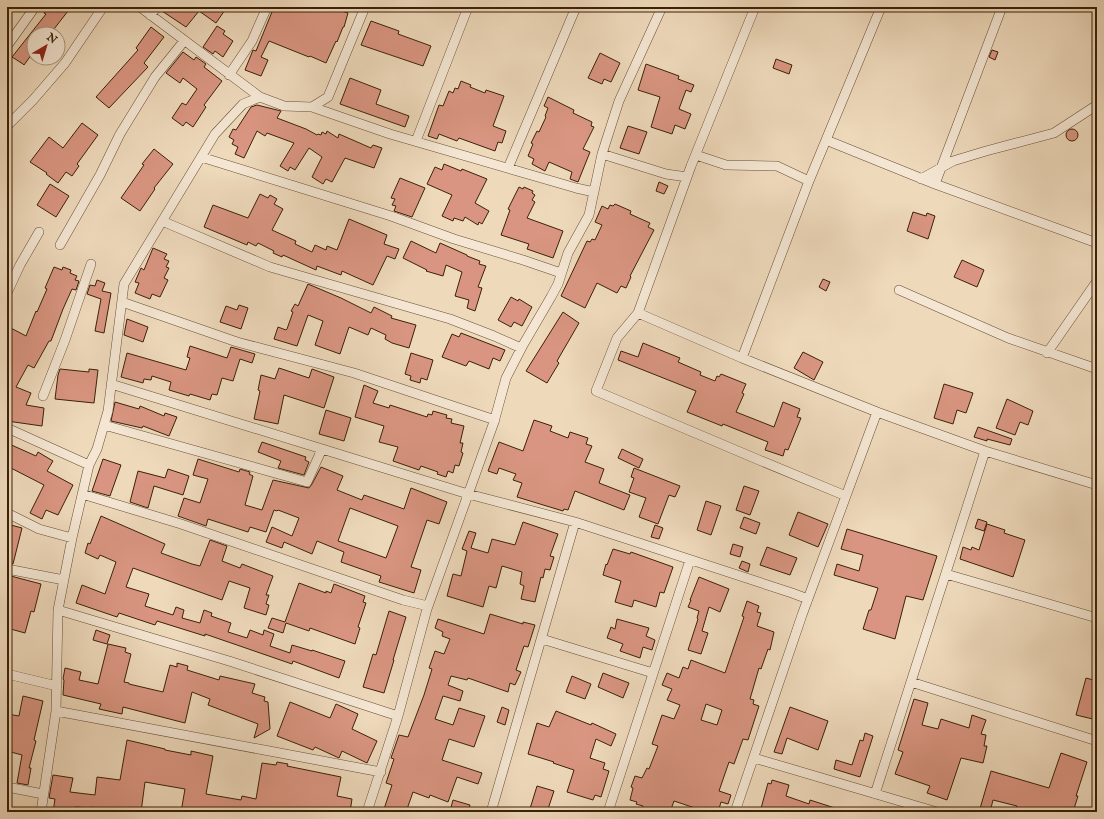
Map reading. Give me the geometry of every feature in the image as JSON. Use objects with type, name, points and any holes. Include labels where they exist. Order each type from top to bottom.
[{"type":"street","points":[[7,46],[35,7]]},
{"type":"street","points":[[7,126],[33,100],[66,63],[103,7]]},
{"type":"street","points":[[140,7],[260,97],[284,106],[312,107],[390,134],[594,192]]},
{"type":"street","points":[[150,15],[157,7]]},
{"type":"street","points":[[229,74],[252,41],[267,7]]},
{"type":"street","points":[[312,107],[328,97],[365,7]]},
{"type":"street","points":[[416,141],[468,7]]},
{"type":"street","points":[[508,168],[576,7]]},
{"type":"street","points":[[367,812],[398,716],[428,606],[495,420],[506,378],[521,348],[551,298],[568,253],[589,215],[602,154],[619,101],[662,7]]},
{"type":"street","points":[[755,7],[687,178],[638,313],[617,338],[596,391],[846,496]]},
{"type":"street","points":[[742,358],[809,181],[881,7]]},
{"type":"street","points":[[935,184],[1002,7]]},
{"type":"street","points":[[60,245],[100,175],[120,134],[155,77],[184,41]]},
{"type":"street","points":[[41,812],[56,710],[58,610],[72,538],[89,466],[97,449],[108,411],[124,284],[215,134],[243,104],[260,97]]},
{"type":"street","points":[[921,178],[953,161],[1054,133],[1097,105]]},
{"type":"street","points":[[826,140],[935,184],[1097,242]]},
{"type":"street","points":[[602,154],[666,174],[687,178]]},
{"type":"street","points":[[696,155],[726,165],[777,166],[809,181]]},
{"type":"street","points":[[201,157],[391,216],[454,239],[561,273]]},
{"type":"street","points":[[162,221],[270,268],[450,319],[521,348]]},
{"type":"street","points":[[7,293],[20,265],[39,232]]},
{"type":"street","points":[[43,396],[65,340],[91,264]]},
{"type":"street","points":[[1047,353],[1097,281]]},
{"type":"street","points":[[899,290],[1008,338],[1047,353],[1097,369]]},
{"type":"street","points":[[122,302],[237,342],[354,373],[495,420]]},
{"type":"street","points":[[638,313],[742,358],[877,412],[985,451],[1097,485]]},
{"type":"street","points":[[111,384],[468,494],[575,522],[808,599]]},
{"type":"street","points":[[735,812],[808,599],[877,412]]},
{"type":"street","points":[[104,425],[307,482],[322,449]]},
{"type":"street","points":[[7,428],[89,466]]},
{"type":"street","points":[[875,794],[985,451]]},
{"type":"street","points":[[82,494],[181,524],[403,600],[428,606]]},
{"type":"street","points":[[7,513],[39,529],[72,538]]},
{"type":"street","points":[[491,812],[575,522]]},
{"type":"street","points":[[608,812],[690,560]]},
{"type":"street","points":[[7,569],[64,580]]},
{"type":"street","points":[[946,574],[1097,618]]},
{"type":"street","points":[[58,610],[236,664],[398,716]]},
{"type":"street","points":[[542,639],[653,673]]},
{"type":"street","points":[[7,674],[57,686]]},
{"type":"street","points":[[911,682],[1097,741]]},
{"type":"street","points":[[56,710],[381,772]]},
{"type":"street","points":[[754,758],[937,812]]},
{"type":"street","points":[[7,787],[43,794]]},
{"type":"building","points":[[49,7],[63,7],[68,11],[56,26],[37,26],[46,14],[44,13]]},
{"type":"building","points":[[163,7],[227,7],[216,23],[199,11],[186,27],[162,11]]},
{"type":"building","points":[[274,7],[329,7],[348,13],[344,27],[326,63],[269,41],[261,57],[268,60],[261,76],[245,70],[253,50],[256,51]]},
{"type":"building","points":[[371,21],[399,31],[398,34],[431,46],[423,66],[361,45]]},
{"type":"building","points":[[217,26],[225,31],[223,34],[233,41],[223,57],[215,51],[213,54],[203,47]]},
{"type":"building","points":[[151,27],[164,37],[144,63],[148,67],[109,108],[96,97],[138,50],[136,48]]},
{"type":"building","points":[[26,39],[26,62],[24,65],[12,57]]},
{"type":"building","points":[[992,50],[998,52],[995,60],[989,57]]},
{"type":"building","points":[[183,52],[194,60],[196,57],[206,64],[204,67],[222,81],[204,105],[206,107],[193,127],[186,122],[183,126],[172,118],[182,103],[186,105],[197,89],[183,78],[180,83],[166,73]]},
{"type":"building","points":[[600,53],[620,63],[611,82],[604,79],[602,84],[588,78]]},
{"type":"building","points":[[776,59],[792,65],[789,74],[773,68]]},
{"type":"building","points":[[646,64],[679,76],[678,79],[694,85],[691,92],[686,90],[679,109],[691,114],[685,129],[675,125],[672,134],[651,127],[660,97],[638,90]]},
{"type":"building","points":[[350,78],[381,90],[376,104],[409,116],[405,127],[340,104]]},
{"type":"building","points":[[461,81],[471,85],[470,87],[485,93],[486,90],[504,96],[493,126],[506,131],[502,143],[498,142],[495,151],[459,138],[457,141],[439,134],[437,139],[428,136],[439,105],[443,106],[449,91],[453,93],[455,88],[458,89]]},
{"type":"building","points":[[548,97],[574,110],[573,113],[592,122],[591,126],[594,127],[583,149],[590,152],[578,182],[570,179],[572,172],[549,162],[545,171],[532,164],[534,159],[528,156],[533,144],[531,143],[537,131],[539,132],[546,117],[548,108],[544,106]]},
{"type":"building","points":[[257,105],[281,111],[277,118],[306,129],[317,135],[321,135],[322,132],[326,134],[327,131],[338,138],[339,134],[371,148],[373,145],[382,148],[374,168],[345,158],[332,182],[326,179],[323,184],[312,177],[322,157],[309,148],[295,170],[290,167],[288,171],[280,166],[294,143],[267,133],[265,136],[257,131],[244,158],[235,154],[238,147],[232,144],[234,140],[229,137],[233,129],[236,130],[251,107]]},
{"type":"building","points":[[82,123],[98,135],[77,164],[79,166],[72,176],[66,172],[58,183],[46,174],[47,173],[30,162],[49,137],[63,148]]},
{"type":"building","points":[[628,126],[647,132],[639,154],[620,148]]},
{"type":"building","points":[[1074,129],[1077,130],[1077,140],[1070,141],[1067,140],[1066,133],[1067,130]]},
{"type":"building","points":[[154,149],[173,164],[154,188],[155,189],[140,211],[121,198],[144,165],[142,164]]},
{"type":"building","points":[[444,164],[461,171],[462,169],[487,179],[475,203],[489,211],[482,224],[479,222],[478,225],[465,217],[463,221],[454,218],[453,221],[442,216],[452,195],[427,184],[435,167],[442,170]]},
{"type":"building","points":[[400,178],[425,188],[412,217],[394,211],[396,206],[392,205],[395,199],[391,198]]},
{"type":"building","points":[[659,182],[668,186],[664,194],[656,191]]},
{"type":"building","points":[[50,184],[69,196],[56,217],[37,205]]},
{"type":"building","points":[[519,187],[523,189],[524,187],[533,191],[532,193],[535,195],[532,200],[535,202],[527,218],[563,231],[553,258],[527,249],[529,244],[501,235],[510,210],[508,209]]},
{"type":"building","points":[[260,194],[268,198],[270,195],[277,199],[274,204],[283,209],[272,230],[296,241],[295,244],[312,252],[315,245],[326,250],[327,246],[337,250],[349,219],[387,235],[384,244],[399,249],[395,259],[387,256],[373,285],[342,271],[341,275],[317,266],[316,270],[283,255],[282,257],[273,253],[274,251],[258,243],[256,246],[248,242],[247,245],[204,227],[213,205],[248,218]]},
{"type":"building","points":[[615,204],[631,211],[630,214],[650,223],[648,227],[654,230],[630,276],[631,277],[626,288],[621,286],[617,293],[597,283],[585,308],[561,296],[587,241],[590,242],[592,239],[595,240],[602,225],[595,222],[602,206],[608,209],[610,205],[613,206]]},
{"type":"building","points":[[913,212],[926,216],[927,213],[935,216],[928,239],[907,231]]},
{"type":"building","points":[[411,241],[436,253],[440,243],[480,261],[479,264],[486,266],[478,287],[482,288],[475,311],[467,308],[469,300],[455,296],[462,272],[446,265],[443,276],[426,271],[427,270],[403,258]]},
{"type":"building","points":[[153,248],[167,254],[164,259],[169,261],[166,267],[169,268],[164,278],[168,280],[160,297],[152,294],[150,299],[135,293],[139,283],[135,282],[141,268],[144,270]]},
{"type":"building","points":[[962,260],[984,270],[977,287],[954,277]]},
{"type":"building","points":[[54,267],[62,270],[63,267],[71,270],[70,273],[77,276],[75,280],[79,281],[76,290],[72,289],[51,341],[49,341],[34,368],[28,365],[16,387],[31,393],[26,405],[44,408],[42,426],[7,421],[7,365],[12,355],[7,353],[7,326],[26,336],[47,289],[45,288]]},
{"type":"building","points":[[823,279],[830,282],[826,291],[819,287]]},
{"type":"building","points":[[97,280],[105,283],[102,291],[111,293],[104,333],[95,331],[101,299],[87,294],[90,285],[95,286]]},
{"type":"building","points":[[308,284],[371,313],[374,307],[392,316],[391,318],[416,325],[409,348],[392,343],[385,339],[386,335],[371,328],[368,335],[349,327],[340,354],[315,345],[323,321],[308,315],[297,346],[274,339],[278,327],[287,329],[293,312],[291,311],[295,304],[298,306]]},
{"type":"building","points":[[511,297],[518,301],[519,299],[532,307],[522,326],[514,322],[511,327],[498,320]]},
{"type":"building","points":[[239,305],[248,308],[241,329],[220,322],[226,306],[237,310]]},
{"type":"building","points":[[563,312],[579,323],[557,361],[559,363],[547,383],[526,371]]},
{"type":"building","points":[[127,319],[148,327],[143,342],[124,335]]},
{"type":"building","points":[[461,333],[505,350],[500,361],[493,358],[489,369],[469,361],[466,366],[442,357],[452,334],[459,337]]},
{"type":"building","points":[[643,343],[680,358],[678,362],[701,372],[700,375],[715,381],[717,376],[719,377],[721,374],[746,384],[742,393],[744,394],[736,412],[774,427],[783,402],[800,409],[797,417],[801,418],[788,450],[785,449],[783,456],[765,450],[768,442],[723,424],[722,426],[687,412],[696,391],[618,360],[621,351],[638,357]]},
{"type":"building","points":[[190,346],[227,358],[231,347],[255,354],[252,363],[240,359],[233,381],[222,378],[217,395],[212,394],[210,400],[169,390],[171,382],[152,376],[151,380],[144,379],[143,383],[121,377],[127,353],[186,370],[190,358],[187,357]]},
{"type":"building","points":[[803,352],[823,362],[814,380],[794,368]]},
{"type":"building","points":[[411,353],[433,360],[427,380],[421,378],[420,383],[410,380],[411,376],[405,374]]},
{"type":"building","points":[[279,368],[309,378],[312,369],[334,377],[324,408],[284,395],[278,424],[254,419],[260,391],[258,390],[261,375],[275,379]]},
{"type":"building","points":[[60,369],[89,372],[89,369],[98,370],[94,403],[55,399]]},
{"type":"building","points":[[944,384],[973,393],[966,413],[957,410],[953,424],[934,418]]},
{"type":"building","points":[[364,385],[378,391],[373,403],[389,408],[390,405],[427,417],[428,414],[432,415],[433,411],[447,415],[446,418],[452,419],[451,423],[464,426],[460,443],[463,443],[461,452],[463,453],[459,466],[455,465],[453,473],[448,471],[446,477],[437,474],[438,472],[421,466],[419,470],[393,461],[398,447],[379,442],[384,426],[355,417]]},
{"type":"building","points":[[1007,399],[1033,411],[1028,425],[1020,422],[1015,435],[996,428]]},
{"type":"building","points":[[115,402],[139,409],[140,406],[164,416],[165,413],[177,417],[169,436],[143,426],[142,428],[111,421]]},
{"type":"building","points":[[326,410],[351,418],[344,441],[319,434]]},
{"type":"building","points":[[534,420],[552,426],[550,431],[568,438],[570,432],[588,438],[586,444],[592,446],[585,462],[604,469],[599,483],[630,495],[624,510],[575,491],[568,510],[564,509],[563,511],[517,497],[522,483],[513,480],[516,474],[499,468],[497,474],[488,471],[499,442],[523,451]]},
{"type":"building","points":[[978,427],[1012,439],[1010,445],[974,437]]},
{"type":"building","points":[[262,442],[306,457],[305,460],[309,462],[304,475],[278,468],[281,461],[258,452]]},
{"type":"building","points":[[7,443],[36,456],[38,452],[53,461],[47,471],[73,485],[58,515],[46,510],[42,519],[30,513],[44,485],[7,466]]},
{"type":"building","points":[[622,449],[643,459],[639,468],[618,458]]},
{"type":"building","points":[[103,459],[121,465],[110,496],[92,491]]},
{"type":"building","points":[[198,459],[239,472],[240,469],[250,472],[249,474],[253,476],[245,505],[262,510],[273,480],[309,488],[321,467],[343,476],[337,490],[362,500],[364,495],[404,509],[411,488],[447,502],[439,524],[427,520],[411,567],[421,570],[414,593],[379,582],[381,576],[341,562],[344,552],[317,541],[312,554],[284,542],[282,548],[266,542],[272,527],[292,536],[299,518],[278,510],[274,510],[266,532],[250,527],[248,532],[208,519],[206,526],[178,516],[184,498],[200,503],[208,479],[193,475]],"holes":[[[350,508],[398,526],[386,558],[338,541]]]},
{"type":"building","points":[[634,468],[680,486],[675,497],[669,495],[658,524],[639,517],[646,498],[629,492],[634,478],[631,477]]},
{"type":"building","points":[[168,469],[189,476],[183,495],[154,486],[148,508],[130,502],[138,471],[165,478]]},
{"type":"building","points":[[744,486],[759,491],[750,515],[736,510]]},
{"type":"building","points":[[706,501],[721,506],[711,535],[697,530]]},
{"type":"building","points":[[798,512],[828,524],[818,547],[789,535]]},
{"type":"building","points":[[101,516],[165,544],[161,553],[192,564],[200,566],[210,540],[227,546],[222,561],[240,568],[242,564],[273,576],[266,595],[269,595],[266,604],[269,605],[266,615],[244,608],[250,588],[229,581],[222,600],[133,568],[126,587],[149,594],[145,606],[173,615],[176,607],[184,610],[182,618],[200,623],[204,610],[212,613],[211,616],[231,623],[228,632],[247,638],[250,630],[263,635],[264,630],[274,634],[270,646],[290,653],[292,645],[345,661],[339,678],[293,661],[292,664],[205,634],[205,636],[157,621],[155,625],[119,613],[117,617],[76,603],[82,585],[105,594],[116,562],[100,555],[98,559],[85,553],[88,543],[90,544]]},
{"type":"building","points":[[744,517],[760,523],[756,534],[740,528]]},
{"type":"building","points":[[978,519],[987,522],[984,531],[975,528]]},
{"type":"building","points":[[523,522],[558,534],[550,556],[554,557],[550,570],[545,569],[543,578],[541,577],[535,602],[521,599],[524,586],[520,584],[522,572],[502,566],[496,588],[489,586],[483,607],[447,596],[453,574],[461,576],[467,551],[462,549],[469,531],[476,533],[471,548],[488,553],[492,539],[515,545]]},
{"type":"building","points":[[7,524],[22,528],[13,564],[7,563]]},
{"type":"building","points":[[987,524],[1005,530],[1004,533],[1025,540],[1013,577],[960,559],[963,547],[971,550],[972,547],[979,550]]},
{"type":"building","points":[[655,525],[663,528],[659,539],[651,537]]},
{"type":"building","points":[[847,529],[937,556],[923,600],[906,596],[895,639],[863,629],[878,588],[834,575],[837,564],[859,571],[863,555],[841,549]]},
{"type":"building","points":[[733,544],[743,547],[740,557],[730,554]]},
{"type":"building","points":[[767,547],[797,558],[790,575],[760,565]]},
{"type":"building","points":[[613,549],[630,554],[631,552],[673,567],[664,593],[660,592],[656,607],[634,600],[632,607],[615,602],[621,581],[603,575]]},
{"type":"building","points":[[742,561],[750,564],[748,572],[739,568]]},
{"type":"building","points":[[7,575],[41,584],[34,612],[31,611],[25,633],[7,628]]},
{"type":"building","points":[[699,577],[729,589],[720,612],[709,607],[702,631],[708,633],[701,654],[688,650],[698,619],[699,611],[688,607]]},
{"type":"building","points":[[299,583],[326,593],[326,591],[331,593],[334,584],[365,596],[363,602],[366,603],[358,627],[360,628],[355,644],[310,628],[309,631],[286,623],[283,633],[268,628],[272,618],[285,622]]},
{"type":"building","points":[[747,601],[759,606],[757,612],[761,613],[757,626],[774,632],[770,650],[768,649],[761,669],[759,668],[750,699],[754,700],[753,704],[759,706],[748,740],[743,739],[734,764],[729,762],[719,791],[731,795],[728,804],[721,802],[718,812],[707,812],[674,801],[670,812],[642,812],[643,806],[630,800],[633,788],[631,787],[635,776],[642,778],[647,768],[649,769],[658,746],[652,744],[662,715],[674,719],[680,705],[667,700],[672,689],[662,685],[667,673],[679,678],[683,667],[688,669],[691,660],[725,673],[744,617],[742,616]],"holes":[[[706,704],[722,710],[717,725],[701,720]]]},
{"type":"building","points":[[389,611],[406,617],[384,693],[363,687],[373,654],[376,655]]},
{"type":"building","points":[[490,614],[523,624],[523,622],[535,625],[528,647],[524,646],[516,670],[521,672],[515,685],[510,683],[508,692],[468,678],[467,680],[451,676],[448,685],[463,691],[460,701],[443,696],[435,719],[453,725],[459,708],[485,716],[474,747],[449,739],[442,760],[482,773],[478,784],[457,777],[448,802],[430,795],[429,798],[413,792],[406,812],[383,812],[392,785],[386,783],[394,759],[391,758],[399,735],[408,737],[424,695],[432,669],[429,668],[435,651],[444,654],[450,639],[442,636],[443,632],[435,628],[438,619],[484,634]]},
{"type":"building","points":[[617,619],[649,628],[646,636],[655,640],[652,650],[643,647],[640,658],[620,651],[623,644],[607,638],[611,627],[615,629]]},
{"type":"building","points":[[96,630],[110,635],[107,644],[93,640]]},
{"type":"building","points":[[108,644],[126,648],[125,652],[131,654],[124,682],[129,684],[163,692],[170,665],[177,667],[177,663],[188,666],[187,670],[219,680],[220,676],[255,684],[252,693],[265,697],[264,701],[268,702],[270,729],[254,738],[258,724],[208,705],[210,699],[192,692],[185,723],[123,707],[122,714],[99,709],[101,704],[63,695],[65,668],[81,672],[79,680],[98,684]]},
{"type":"building","points":[[603,673],[629,683],[623,698],[598,687]]},
{"type":"building","points":[[572,676],[591,684],[585,699],[566,692]]},
{"type":"building","points":[[1086,678],[1097,681],[1097,690],[1094,700],[1097,701],[1097,720],[1076,715]]},
{"type":"building","points":[[23,696],[43,701],[34,740],[36,741],[29,768],[31,768],[28,785],[17,783],[22,755],[7,751],[7,714],[19,716]]},
{"type":"building","points":[[914,699],[928,703],[922,725],[938,729],[941,719],[969,728],[972,715],[986,720],[981,734],[986,735],[984,746],[987,746],[983,763],[961,758],[947,800],[927,793],[930,786],[895,774],[903,752],[898,750]]},
{"type":"building","points":[[290,702],[330,718],[336,704],[358,714],[352,729],[377,741],[367,763],[342,751],[339,758],[315,747],[313,750],[277,736]]},
{"type":"building","points":[[502,707],[509,710],[505,725],[497,722]]},
{"type":"building","points":[[790,707],[828,721],[818,750],[787,738],[782,754],[774,752]]},
{"type":"building","points":[[556,711],[591,725],[592,723],[616,734],[611,746],[596,739],[590,758],[605,763],[603,769],[609,771],[601,797],[595,795],[593,800],[567,792],[574,770],[528,754],[537,723],[549,727]]},
{"type":"building","points":[[865,733],[873,736],[860,777],[834,769],[836,760],[852,765],[860,740],[863,741]]},
{"type":"building","points":[[127,740],[191,755],[191,751],[213,756],[206,794],[241,800],[242,796],[256,799],[262,763],[276,765],[277,762],[288,764],[287,766],[341,777],[337,796],[352,799],[350,812],[181,812],[185,789],[145,782],[141,812],[117,812],[91,807],[75,807],[74,812],[53,812],[55,799],[49,798],[53,775],[73,778],[70,792],[95,795],[97,777],[120,780]]},
{"type":"building","points":[[1061,753],[1087,762],[1076,796],[1078,796],[1073,812],[1027,812],[1016,809],[1017,806],[993,800],[990,812],[979,812],[991,771],[1049,788]]},
{"type":"building","points":[[772,780],[789,785],[786,796],[809,804],[810,800],[841,810],[841,812],[760,812],[768,783],[771,784]]},
{"type":"building","points":[[537,786],[554,791],[547,812],[529,812]]},
{"type":"building","points":[[453,800],[470,805],[468,812],[450,811]]}]
